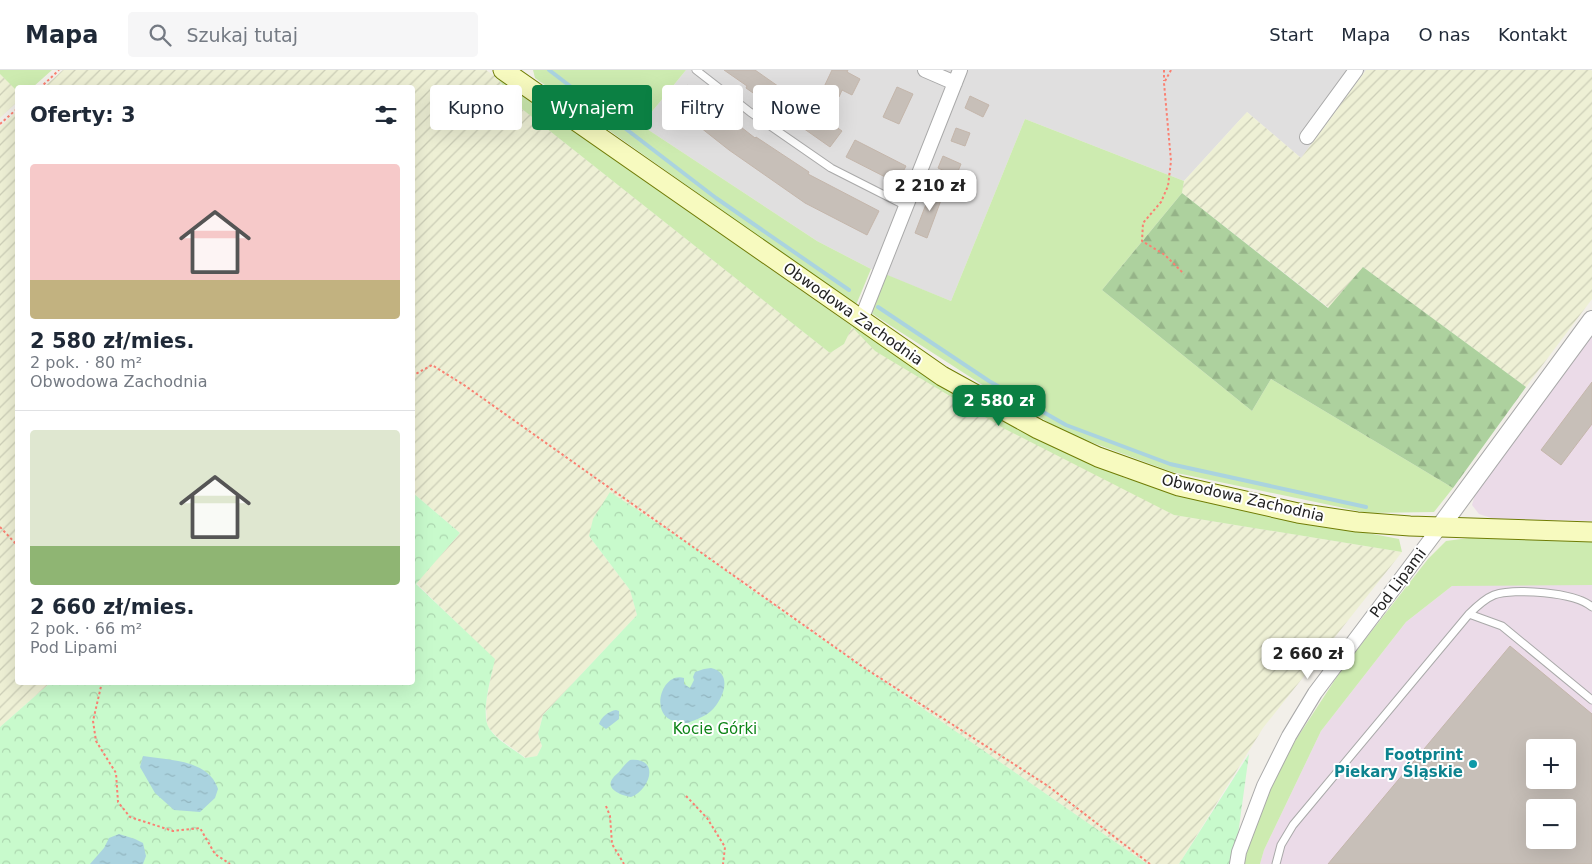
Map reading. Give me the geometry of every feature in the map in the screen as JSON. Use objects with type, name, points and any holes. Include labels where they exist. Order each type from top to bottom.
[{"type":"main road","name":"Obwodowa Zachodnia","points":[[502,70],[942,376],[1038,428],[1098,457],[1179,486],[1298,514],[1357,522],[1440,528],[1592,532]]},
{"type":"street","points":[[861,320],[958,77],[925,70]]},
{"type":"street","points":[[1307,137],[1356,70]]},
{"type":"street","name":"Pod Lipami","points":[[1236,864],[1264,786],[1289,736],[1315,693],[1440,528],[1592,320]]},
{"type":"lane","points":[[696,70],[750,112],[831,168],[906,206]]},
{"type":"lane","points":[[1276,864],[1281,845],[1293,824],[1469,614],[1482,602],[1494,595],[1511,593],[1560,594],[1575,597],[1592,607]]},
{"type":"lane","points":[[1469,614],[1502,626],[1592,700]]},
{"type":"path","points":[[43,85],[59,70]]},
{"type":"path","points":[[1164,70],[1171,162],[1168,186],[1161,202],[1143,223],[1142,241],[1165,255],[1184,274]]},
{"type":"path","points":[[1164,83],[1171,70]]},
{"type":"path","points":[[0,124],[15,111]]},
{"type":"path","points":[[415,374],[432,366],[464,385],[863,667],[1048,786],[1150,864]]},
{"type":"path","points":[[0,527],[15,543]]},
{"type":"path","points":[[101,685],[92,721],[96,741],[116,772],[118,802],[130,817],[173,831],[200,828],[215,854],[230,864]]},
{"type":"path","points":[[686,796],[707,818],[725,847],[723,864]]},
{"type":"path","points":[[606,806],[610,816],[612,844],[624,864]]},
{"type":"shaded area","points":[[686,70],[1366,70],[1301,158],[1247,112],[1184,181],[1025,119],[951,301],[871,269],[817,241],[649,130],[652,130],[652,112],[662,99],[662,130],[743,130],[743,85],[674,85]]},
{"type":"shaded area","points":[[1592,336],[1592,521],[1494,519],[1479,514],[1472,505],[1476,491]]},
{"type":"shaded area","points":[[1592,581],[1592,864],[1260,864],[1264,850],[1321,731],[1406,622],[1452,586]]},
{"type":"green space","points":[[0,70],[52,70],[35,85],[15,85],[15,89],[0,74]]},
{"type":"green space","points":[[63,70],[486,70],[503,85],[430,85],[430,130],[522,130],[522,109],[532,117],[532,130],[549,130],[830,353],[844,344],[852,326],[875,351],[1174,515],[1402,552],[1263,728],[1179,864],[1147,864],[742,583],[700,551],[589,536],[630,590],[637,615],[543,715],[538,734],[542,746],[537,756],[526,758],[497,737],[487,726],[486,704],[494,659],[416,583],[460,533],[415,495],[415,85],[46,85]]},
{"type":"green space","points":[[533,70],[686,70],[674,85],[662,85],[662,99],[652,112],[652,85],[545,85],[535,78]]},
{"type":"green space","points":[[1366,70],[1592,71],[1592,299],[1526,387],[1363,267],[1329,308],[1182,193],[1184,181],[1247,112],[1301,158]]},
{"type":"green space","points":[[0,74],[15,88],[15,104],[0,118]]},
{"type":"green space","points":[[522,95],[532,102],[532,117],[522,109]]},
{"type":"green space","points":[[15,113],[15,685],[48,685],[0,727],[0,127]]},
{"type":"green space","points":[[1025,119],[1184,181],[1182,193],[1102,290],[1252,411],[1271,379],[1453,488],[1434,512],[1368,513],[1172,472],[1069,434],[981,384],[871,313],[885,274],[951,301]]},
{"type":"green space","points":[[549,130],[571,130],[852,326],[879,340],[976,405],[1125,478],[1230,507],[1399,539],[1402,552],[1174,515],[1005,429],[875,351],[852,327],[844,344],[830,353]]},
{"type":"green space","points":[[609,130],[649,130],[817,241],[871,269],[856,305]]},
{"type":"green space","points":[[1182,193],[1328,308],[1363,267],[1526,387],[1453,488],[1271,379],[1252,411],[1102,290]]},
{"type":"green space","name":"Kocie Górki","points":[[610,492],[700,551],[742,583],[1147,864],[0,864],[0,727],[48,685],[415,685],[415,495],[460,533],[416,584],[495,659],[486,704],[487,722],[492,733],[525,758],[537,756],[542,746],[538,734],[543,715],[637,615],[630,590],[589,536],[593,519]]},
{"type":"green space","points":[[1484,536],[1592,540],[1592,585],[1452,586],[1406,622],[1321,731],[1264,850],[1260,864],[1243,864],[1264,801],[1284,758],[1342,669],[1428,559],[1446,541]]},
{"type":"green space","points":[[1249,754],[1234,864],[1179,864]]},
{"type":"water","points":[[711,668],[722,675],[724,687],[719,700],[711,711],[688,723],[669,719],[663,713],[660,705],[664,688],[676,678],[684,678],[684,684],[690,688],[695,672]]},
{"type":"water","points":[[616,710],[619,711],[619,719],[606,729],[599,724],[606,715]]},
{"type":"water","points":[[143,756],[190,764],[207,772],[218,789],[215,798],[200,812],[174,810],[155,793],[140,767]]},
{"type":"water","points":[[630,760],[639,760],[646,763],[649,768],[649,774],[644,787],[631,797],[615,791],[611,785],[613,777]]},
{"type":"water","points":[[119,834],[143,843],[146,856],[143,864],[90,864],[104,848],[109,838]]},
{"type":"building","points":[[724,70],[755,70],[776,85],[753,85],[753,93],[746,88],[747,86]]},
{"type":"building","points":[[832,70],[848,70],[847,72],[860,79],[852,95],[842,90],[839,97],[839,85],[825,85]]},
{"type":"building","points":[[897,87],[913,94],[899,124],[883,117]]},
{"type":"building","points":[[970,96],[989,105],[983,117],[965,108]]},
{"type":"building","points":[[956,128],[970,133],[965,146],[951,141]]},
{"type":"building","points":[[743,129],[809,172],[808,174],[879,211],[867,235],[805,203],[704,130]]},
{"type":"building","points":[[839,129],[842,131],[830,147],[806,130]]},
{"type":"building","points":[[855,140],[906,166],[897,183],[846,157]]},
{"type":"building","points":[[943,156],[961,164],[956,176],[938,168]]},
{"type":"building","points":[[930,186],[944,192],[927,238],[915,233],[928,199],[926,198]]},
{"type":"building","points":[[1592,382],[1592,424],[1561,465],[1541,450]]},
{"type":"building","name":"Footprint Piekary Śląskie","points":[[1510,646],[1592,714],[1592,864],[1328,864]]},
{"type":"waterway","points":[[549,70],[716,198],[849,290]]},
{"type":"waterway","points":[[878,307],[989,381],[1066,425],[1170,464],[1366,507]]},
{"type":"place","name":"Footprint Piekary Śląskie","points":[[1473,764]]}]
